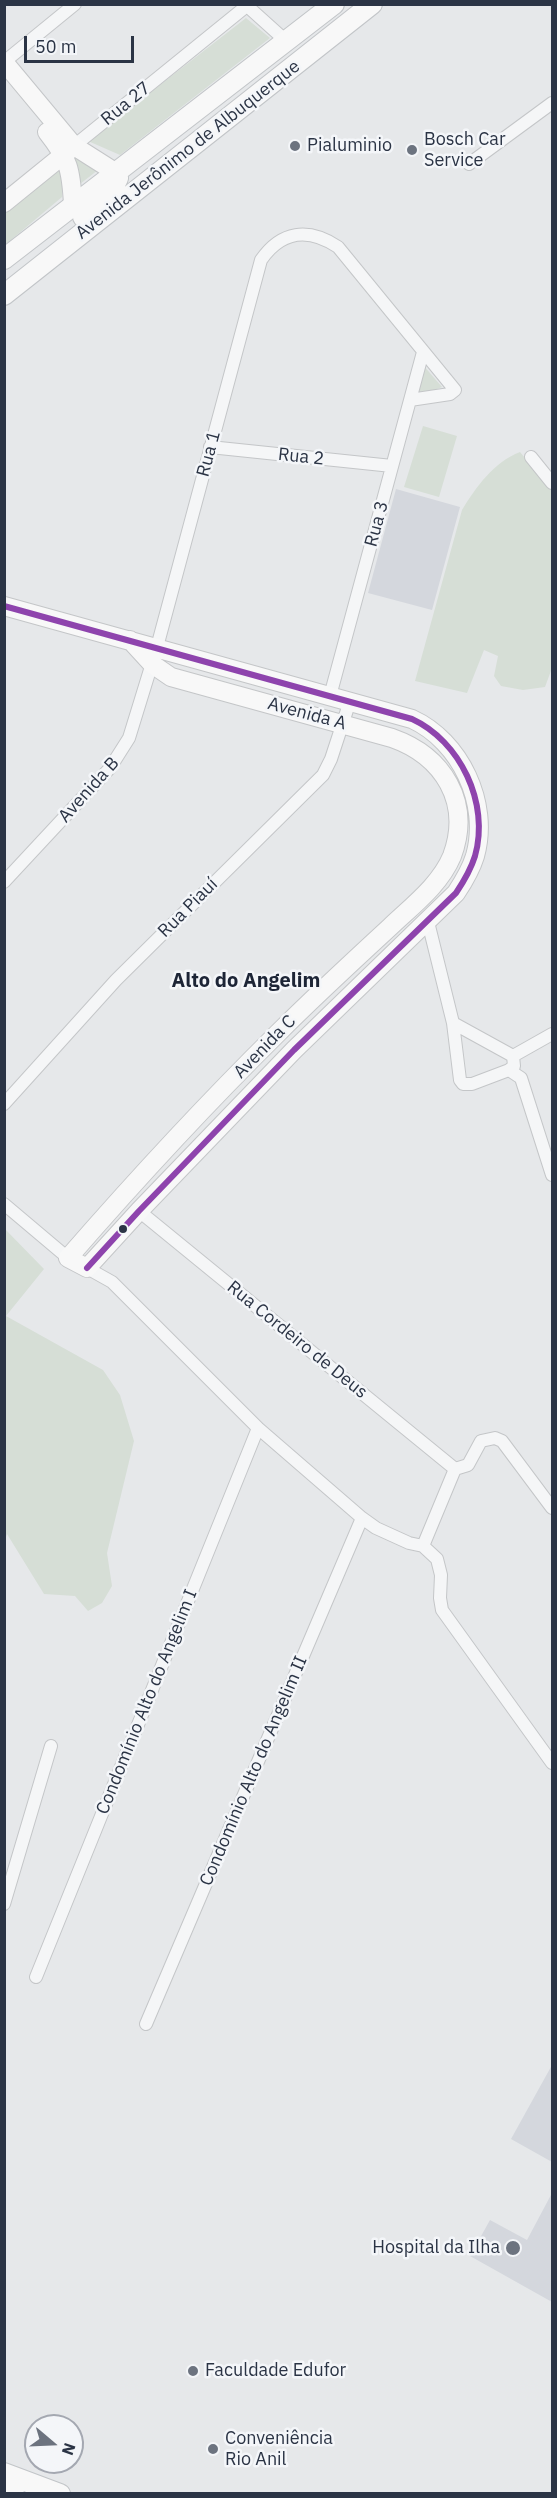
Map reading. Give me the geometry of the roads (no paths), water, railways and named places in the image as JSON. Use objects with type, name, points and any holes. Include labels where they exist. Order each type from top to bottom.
[{"type":"main road","name":"Avenida Jerônimo de Albuquerque","points":[[4,259],[334,4]]},
{"type":"main road","name":"Avenida Jerônimo de Albuquerque","points":[[4,295],[372,4]]},
{"type":"main road","points":[[4,282],[110,194],[117,181],[115,172]]},
{"type":"main road","points":[[4,2473],[60,2493]]},
{"type":"main road","points":[[4,2490],[14,2493]]},
{"type":"street","points":[[73,204],[69,150],[4,62],[75,4]]},
{"type":"street","points":[[247,5],[286,41]]},
{"type":"street","name":"Rua 27","points":[[4,203],[247,5]]},
{"type":"street","points":[[4,79],[69,150],[115,172]]},
{"type":"street","points":[[469,164],[552,103]]},
{"type":"street","name":"Rua 1","points":[[154,656],[261,260],[274,243],[292,235],[311,235],[338,247],[423,352]]},
{"type":"street","points":[[410,400],[450,394],[455,390],[423,352]]},
{"type":"street","name":"Rua 3","points":[[330,696],[423,352]]},
{"type":"street","name":"Rua 2","points":[[210,447],[392,466]]},
{"type":"street","points":[[531,457],[552,483]]},
{"type":"street","name":"Avenida A","points":[[4,606],[130,640],[154,656],[171,677],[407,743],[429,757],[448,781],[457,815]]},
{"type":"street","name":"Avenida A","points":[[154,656],[350,701],[412,718],[425,725],[454,753],[467,775],[478,814],[476,854]]},
{"type":"street","name":"Avenida B","points":[[4,882],[118,759],[133,728],[154,656]]},
{"type":"street","name":"Rua Piauí","points":[[4,1104],[116,980],[323,775],[332,759],[350,701]]},
{"type":"street","name":"Avenida C","points":[[68,1258],[106,1214],[278,1033],[437,881],[452,855],[456,842],[457,815]]},
{"type":"street","name":"Avenida C","points":[[87,1268],[294,1050],[456,893],[476,854]]},
{"type":"street","points":[[428,922],[453,1023],[459,1075],[463,1084],[472,1084],[509,1070],[515,1061],[513,1056],[453,1023]]},
{"type":"street","points":[[278,1033],[294,1050]]},
{"type":"street","points":[[513,1056],[552,1034]]},
{"type":"street","points":[[509,1070],[521,1078],[552,1175]]},
{"type":"street","points":[[4,1204],[68,1258],[112,1282],[258,1428],[362,1518],[393,1536],[423,1546],[437,1559],[441,1575],[442,1610],[552,1763]]},
{"type":"street","name":"Rua Cordeiro de Deus","points":[[139,1211],[455,1469]]},
{"type":"street","name":"Condomínio Alto do Angelim I","points":[[36,1977],[258,1428]]},
{"type":"street","points":[[423,1546],[455,1469],[468,1465],[481,1441],[495,1438],[502,1441],[552,1508]]},
{"type":"street","name":"Condomínio Alto do Angelim II","points":[[146,2024],[362,1518]]},
{"type":"street","points":[[4,1904],[51,1746]]},
{"type":"place","name":"Pialuminio","points":[[295,146]]},
{"type":"place","name":"Bosch Car Service","points":[[412,150]]},
{"type":"place","name":"Hospital da Ilha","points":[[513,2248]]},
{"type":"place","name":"Faculdade Edufor","points":[[193,2371]]},
{"type":"place","name":"Conveniência Rio Anil","points":[[213,2449]]},
{"type":"district","name":"Alto do Angelim","points":[[246,981]]}]
